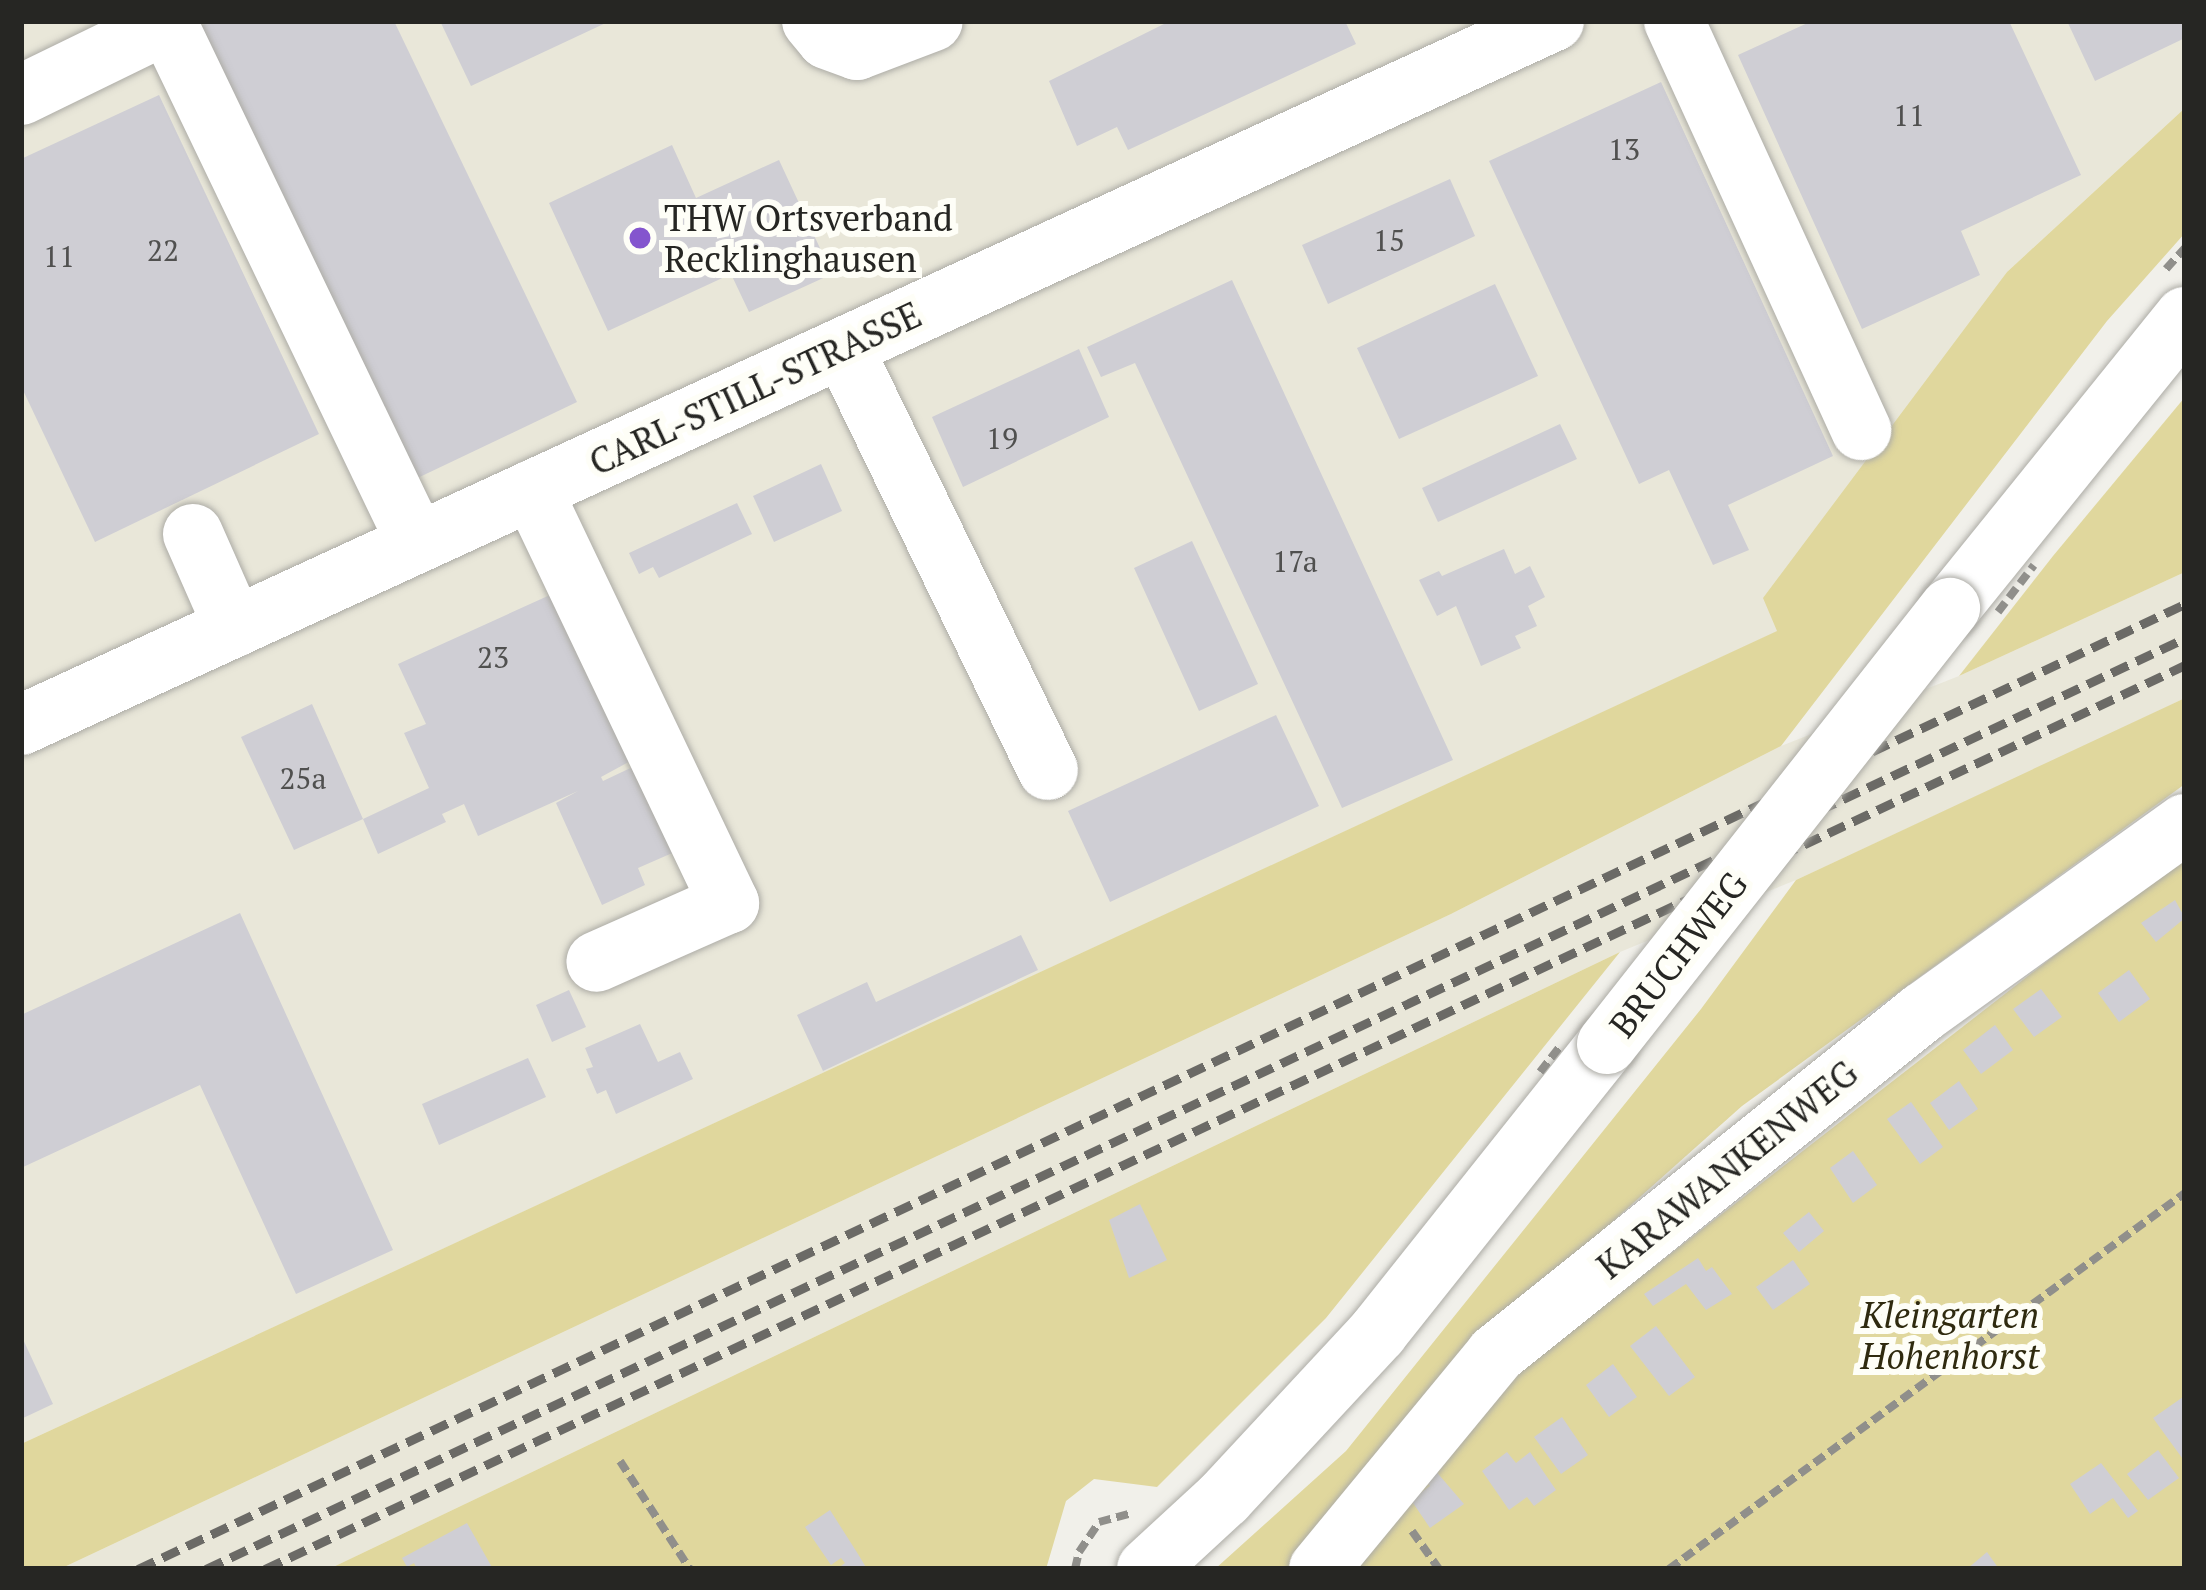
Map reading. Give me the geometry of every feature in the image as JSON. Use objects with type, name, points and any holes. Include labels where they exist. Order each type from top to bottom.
[{"type":"street","points":[[812,21],[827,39],[857,50],[933,21]]},
{"type":"street","name":"CARL-STILL-STRASSE","points":[[21,725],[1554,21]]},
{"type":"street","points":[[1674,21],[1861,430]]},
{"type":"street","points":[[21,95],[164,25],[176,37],[417,543]]},
{"type":"street","name":"BRUCHWEG","points":[[1147,1569],[1224,1498],[1378,1332],[2185,317]]},
{"type":"street","points":[[843,348],[1048,770]]},
{"type":"street","points":[[532,490],[729,902],[596,962]]},
{"type":"street","points":[[193,534],[234,627]]},
{"type":"street","name":"KARAWANKENWEG","points":[[1319,1569],[1496,1354],[1922,1013],[2185,824]]},
{"type":"path","points":[[1670,1569],[2185,1193]]},
{"type":"path","points":[[620,1461],[690,1569]]},
{"type":"shaded area","points":[[21,21],[2185,21],[2185,108],[2007,272],[1778,631],[21,1444]]},
{"type":"shaded area","points":[[2185,572],[2185,698],[2072,752],[1796,880],[1620,952],[329,1569],[60,1569],[1451,914],[1781,746],[1959,676]]},
{"type":"green space","points":[[2185,108],[2185,233],[2107,321],[1781,746],[1451,914],[60,1569],[21,1569],[21,1444],[1777,631],[1763,598],[2007,272]]},
{"type":"green space","points":[[2185,397],[2185,572],[1959,676],[2053,556]]},
{"type":"green space","points":[[2185,698],[2185,784],[1742,1106],[1481,1339],[1290,1569],[1215,1569],[1346,1451],[1701,1009],[1796,880]]},
{"type":"green space","name":"Kleingarten Hohenhorst","points":[[2185,854],[2185,1569],[1345,1569],[1476,1405]]},
{"type":"green space","points":[[1620,952],[1326,1318],[1157,1487],[1094,1479],[1066,1501],[1046,1569],[329,1569]]},
{"type":"building","points":[[211,21],[394,21],[577,402],[407,483],[189,31]]},
{"type":"building","points":[[440,21],[610,21],[471,86]]},
{"type":"building","points":[[1170,21],[1345,21],[1356,44],[1128,150],[1117,127],[1077,146],[1049,81]]},
{"type":"building","points":[[1812,21],[2009,21],[2081,175],[1961,231],[1980,275],[1862,329],[1738,55]]},
{"type":"building","points":[[2067,21],[2185,21],[2185,38],[2095,81]]},
{"type":"building","points":[[1661,82],[1833,456],[1728,505],[1749,550],[1713,565],[1669,470],[1639,484],[1489,161]]},
{"type":"building","points":[[159,95],[319,434],[95,542],[21,386],[21,159]]},
{"type":"building","name":"THW Ortsverband Recklinghausen","points":[[672,145],[696,198],[779,160],[832,274],[749,312],[731,274],[608,331],[549,203]]},
{"type":"building","points":[[1450,179],[1475,236],[1328,304],[1302,245]]},
{"type":"building","points":[[1232,280],[1453,760],[1342,808],[1135,363],[1101,377],[1087,347]]},
{"type":"building","points":[[1495,284],[1538,376],[1399,439],[1357,348]]},
{"type":"building","points":[[1079,349],[1109,417],[963,487],[932,417]]},
{"type":"building","points":[[1560,424],[1577,459],[1438,522],[1422,488]]},
{"type":"building","points":[[821,464],[842,511],[774,542],[753,496]]},
{"type":"building","points":[[737,503],[752,534],[659,578],[653,567],[639,574],[629,553]]},
{"type":"building","points":[[1192,541],[1258,684],[1199,711],[1134,568]]},
{"type":"building","points":[[1504,549],[1515,574],[1530,566],[1545,597],[1528,606],[1537,626],[1515,636],[1521,648],[1481,666],[1456,606],[1437,616],[1419,580],[1439,571],[1442,576]]},
{"type":"building","points":[[561,590],[636,758],[601,777],[603,781],[641,763],[686,847],[638,868],[645,885],[602,905],[556,803],[578,791],[478,836],[464,804],[442,814],[446,822],[378,854],[363,819],[429,788],[404,733],[426,724],[398,664]]},
{"type":"building","points":[[312,704],[363,819],[294,850],[241,737]]},
{"type":"building","points":[[1276,715],[1319,806],[1110,902],[1068,811]]},
{"type":"building","points":[[2175,900],[2185,918],[2156,942],[2141,923]]},
{"type":"building","points":[[240,913],[393,1250],[296,1294],[200,1085],[21,1168],[21,1015]]},
{"type":"building","points":[[1021,935],[1038,970],[823,1071],[797,1015],[867,982],[876,1002]]},
{"type":"building","points":[[2129,970],[2150,999],[2119,1022],[2098,993]]},
{"type":"building","points":[[2041,989],[2062,1017],[2034,1037],[2013,1009]]},
{"type":"building","points":[[569,990],[586,1027],[552,1042],[536,1005]]},
{"type":"building","points":[[640,1024],[658,1062],[680,1052],[693,1079],[616,1114],[606,1090],[597,1094],[586,1069],[593,1067],[585,1048]]},
{"type":"building","points":[[1995,1025],[2013,1050],[1981,1074],[1963,1050]]},
{"type":"building","points":[[528,1058],[546,1097],[439,1145],[422,1104]]},
{"type":"building","points":[[1959,1081],[1978,1109],[1949,1130],[1930,1103]]},
{"type":"building","points":[[1911,1102],[1943,1147],[1920,1164],[1887,1119]]},
{"type":"building","points":[[1853,1151],[1877,1185],[1853,1203],[1830,1168]]},
{"type":"building","points":[[1140,1204],[1167,1260],[1129,1278],[1109,1220]]},
{"type":"building","points":[[1809,1212],[1824,1231],[1799,1252],[1783,1233]]},
{"type":"building","points":[[1698,1258],[1706,1271],[1712,1267],[1732,1294],[1706,1310],[1686,1284],[1653,1306],[1644,1294]]},
{"type":"building","points":[[1793,1260],[1810,1284],[1773,1310],[1756,1287]]},
{"type":"building","points":[[1656,1326],[1695,1377],[1669,1396],[1630,1346]]},
{"type":"building","points":[[21,1335],[53,1404],[21,1419]]},
{"type":"building","points":[[1613,1364],[1637,1397],[1609,1417],[1586,1385]]},
{"type":"building","points":[[2185,1400],[2185,1462],[2153,1418]]},
{"type":"building","points":[[1562,1417],[1588,1455],[1561,1474],[1534,1437]]},
{"type":"building","points":[[2158,1450],[2179,1478],[2148,1500],[2127,1474]]},
{"type":"building","points":[[1507,1452],[1516,1463],[1530,1452],[1556,1490],[1534,1506],[1527,1497],[1509,1510],[1482,1471]]},
{"type":"building","points":[[2101,1463],[2138,1511],[2128,1518],[2113,1498],[2090,1514],[2070,1484]]},
{"type":"building","points":[[1434,1469],[1464,1504],[1430,1528],[1411,1500],[1430,1486],[1424,1477]]},
{"type":"building","points":[[830,1510],[867,1569],[837,1569],[845,1563],[841,1558],[831,1565],[805,1527]]},
{"type":"building","points":[[467,1523],[493,1569],[417,1569],[414,1563],[407,1567],[402,1558]]},
{"type":"building","points":[[1987,1552],[1999,1569],[1967,1569]]},
{"type":"railway","points":[[138,1569],[2185,604]]},
{"type":"railway","points":[[206,1569],[2185,638]]},
{"type":"railway","points":[[265,1569],[2185,665]]},
{"type":"place","name":"THW Ortsverband Recklinghausen","points":[[640,238]]}]
